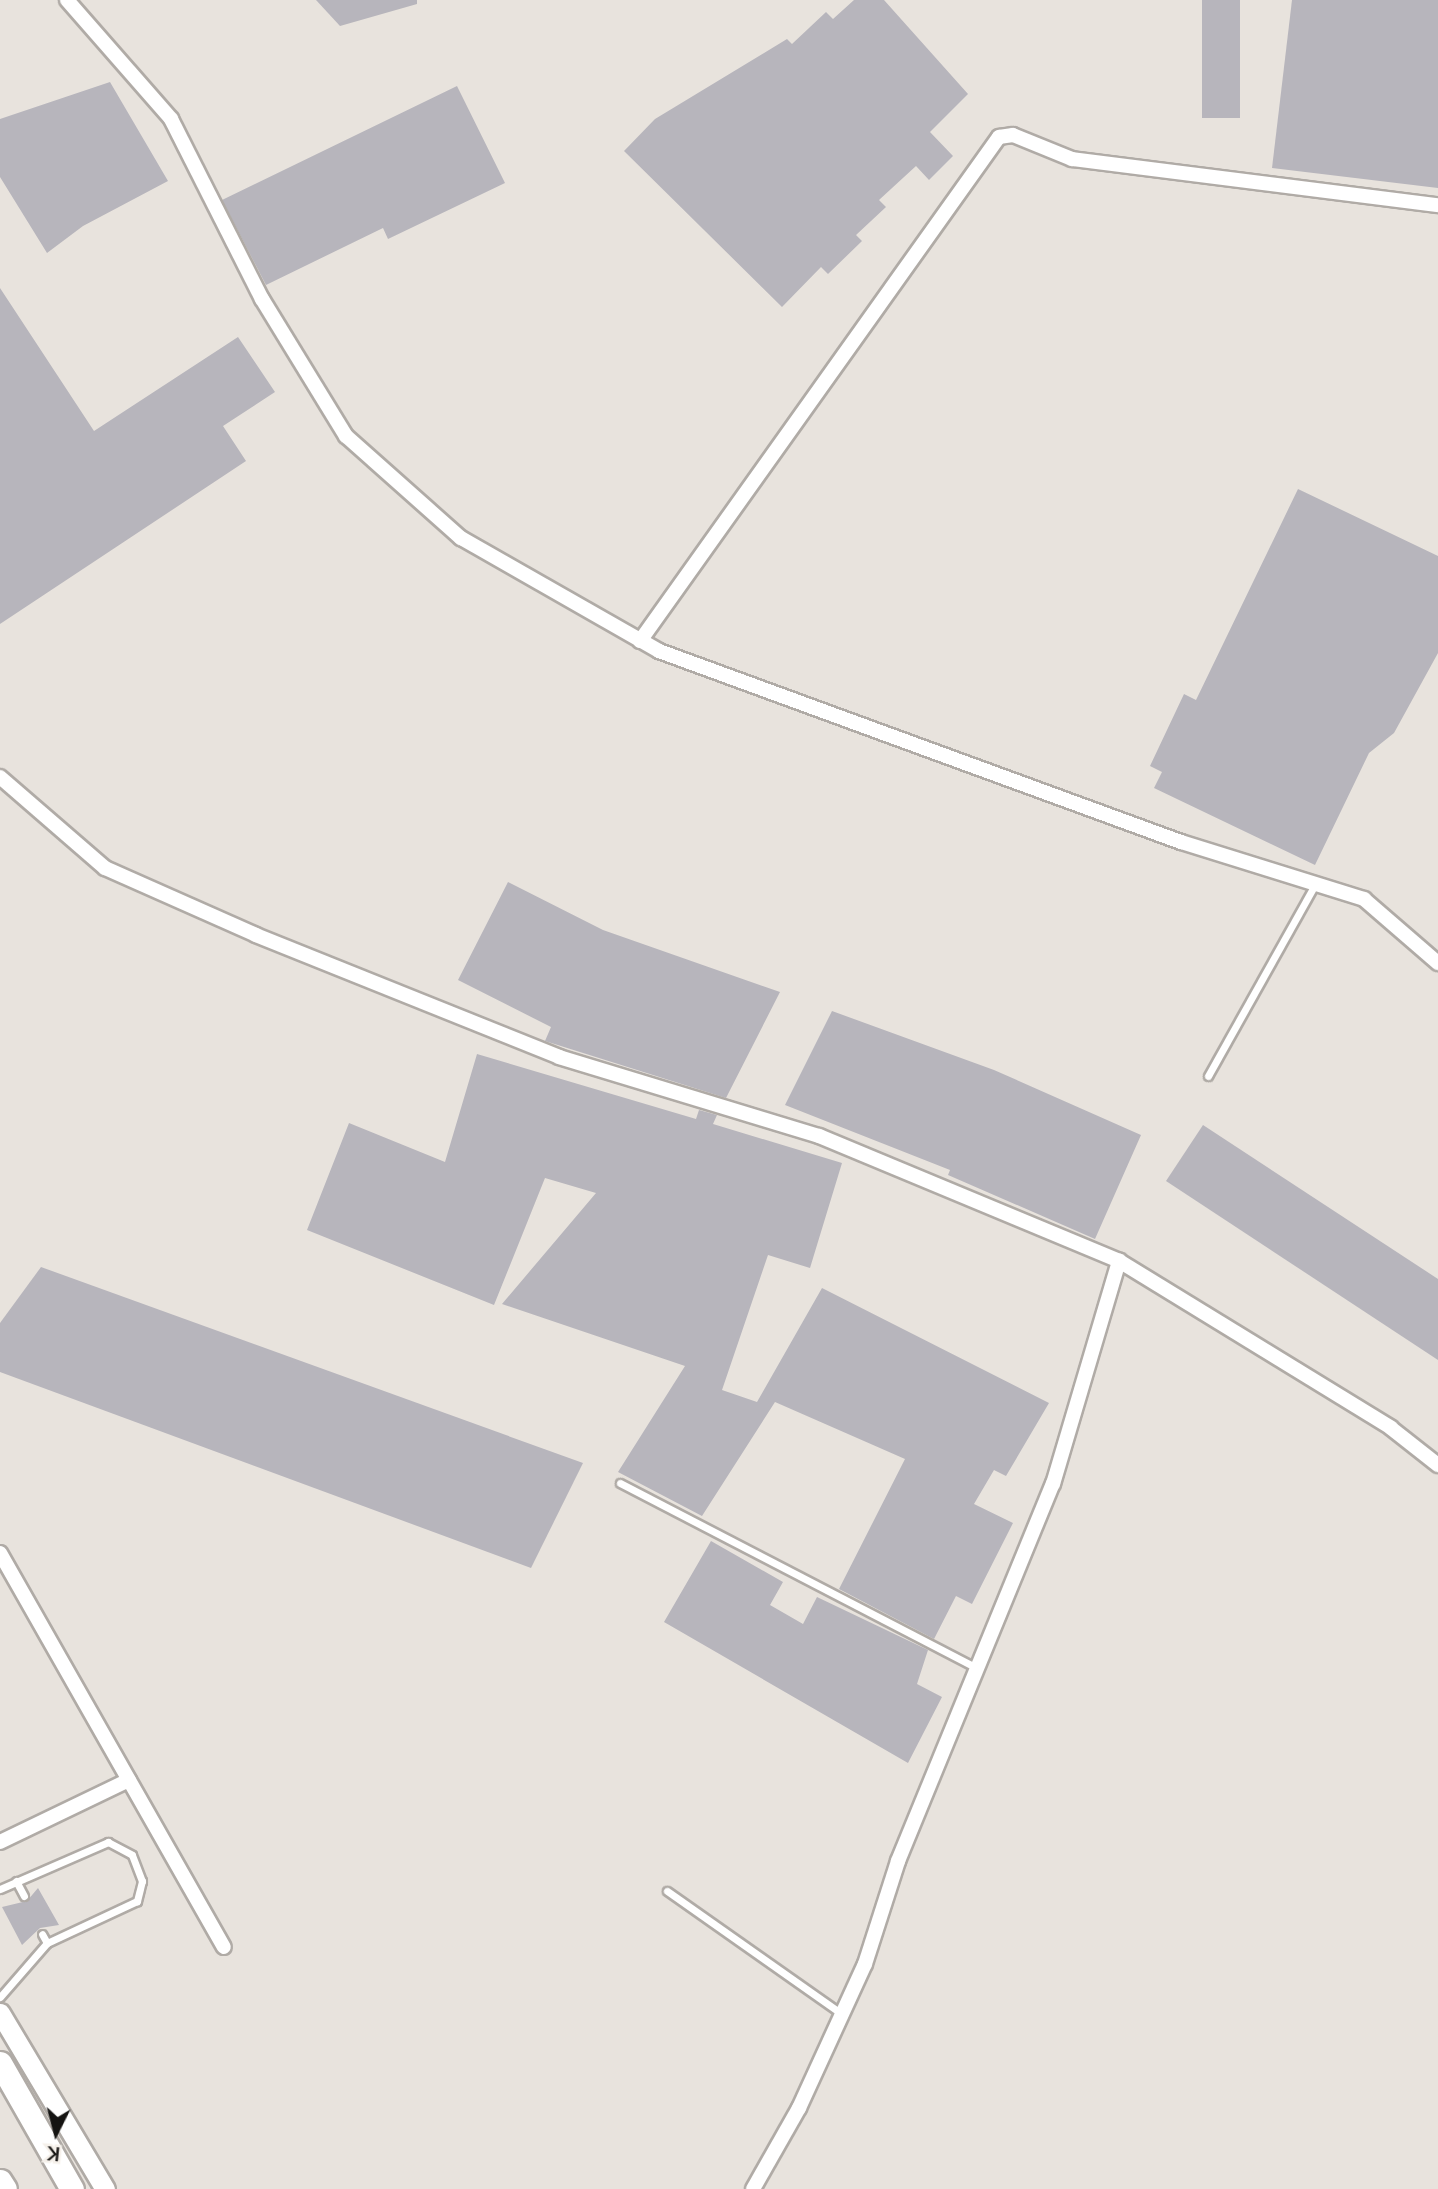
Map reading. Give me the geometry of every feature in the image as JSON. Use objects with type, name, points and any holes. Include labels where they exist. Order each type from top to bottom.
[{"type":"main road","points":[[5,2072],[72,2189]]},
{"type":"main road","points":[[0,2181],[5,2189]]},
{"type":"street","points":[[67,0],[172,119],[262,299],[346,436],[461,538],[640,641],[1314,886],[1364,899],[1438,963]]},
{"type":"street","points":[[640,641],[999,137],[1013,135],[1064,158],[1438,205]]},
{"type":"street","points":[[0,777],[105,868],[256,935],[559,1057],[819,1136],[1119,1261],[1391,1428],[1438,1465]]},
{"type":"street","points":[[752,2189],[842,2014],[980,1669],[1053,1484],[1119,1261]]},
{"type":"street","points":[[0,1553],[224,1947]]},
{"type":"street","points":[[0,1842],[129,1780]]},
{"type":"street","points":[[0,2013],[105,2189]]},
{"type":"lane","points":[[1208,1076],[1314,886]]},
{"type":"lane","points":[[620,1483],[980,1669]]},
{"type":"lane","points":[[0,1889],[108,1842],[137,1862],[138,1901],[47,1943],[0,1997]]},
{"type":"lane","points":[[16,1881],[24,1896]]},
{"type":"lane","points":[[667,1891],[842,2014]]},
{"type":"lane","points":[[43,1934],[47,1943]]},
{"type":"lane","points":[[5,2072],[14,2038]]},
{"type":"building","points":[[316,0],[417,0],[417,4],[340,26]]},
{"type":"building","points":[[854,0],[884,0],[968,94],[930,132],[953,156],[929,180],[916,166],[879,200],[886,207],[856,235],[862,241],[828,274],[821,267],[782,307],[624,151],[655,119],[787,39],[792,44],[826,12],[833,19]]},
{"type":"building","points":[[1202,0],[1240,0],[1240,118],[1202,118]]},
{"type":"building","points":[[1292,0],[1438,0],[1438,188],[1272,168]]},
{"type":"building","points":[[110,82],[168,181],[83,226],[47,253],[0,177],[0,119]]},
{"type":"building","points":[[457,86],[505,183],[388,239],[383,228],[266,285],[222,200]]},
{"type":"building","points":[[0,288],[94,431],[238,337],[275,392],[223,426],[246,461],[0,624]]},
{"type":"building","points":[[1298,489],[1438,556],[1438,653],[1394,733],[1369,753],[1315,865],[1154,788],[1162,772],[1150,766],[1184,694],[1196,700]]},
{"type":"building","points":[[508,882],[603,930],[780,992],[726,1098],[545,1041],[551,1027],[458,980]]},
{"type":"building","points":[[832,1011],[994,1070],[1141,1135],[1095,1239],[948,1175],[950,1170],[785,1105]]},
{"type":"building","points":[[477,1054],[696,1119],[699,1110],[717,1115],[713,1124],[842,1163],[810,1268],[768,1255],[722,1390],[757,1402],[822,1288],[1049,1403],[1006,1476],[994,1470],[974,1504],[1013,1523],[972,1604],[956,1596],[934,1639],[839,1589],[905,1459],[775,1402],[702,1516],[618,1472],[685,1366],[502,1304],[596,1193],[545,1178],[494,1305],[307,1230],[349,1123],[445,1162]]},
{"type":"building","points":[[1203,1125],[1438,1279],[1438,1360],[1166,1181]]},
{"type":"building","points":[[41,1267],[583,1463],[531,1568],[0,1372],[0,1323]]},
{"type":"building","points":[[711,1541],[783,1582],[770,1605],[803,1624],[817,1597],[928,1650],[917,1684],[942,1697],[908,1763],[664,1622]]},
{"type":"building","points":[[38,1888],[59,1925],[40,1928],[22,1945],[2,1907],[27,1901]]}]
